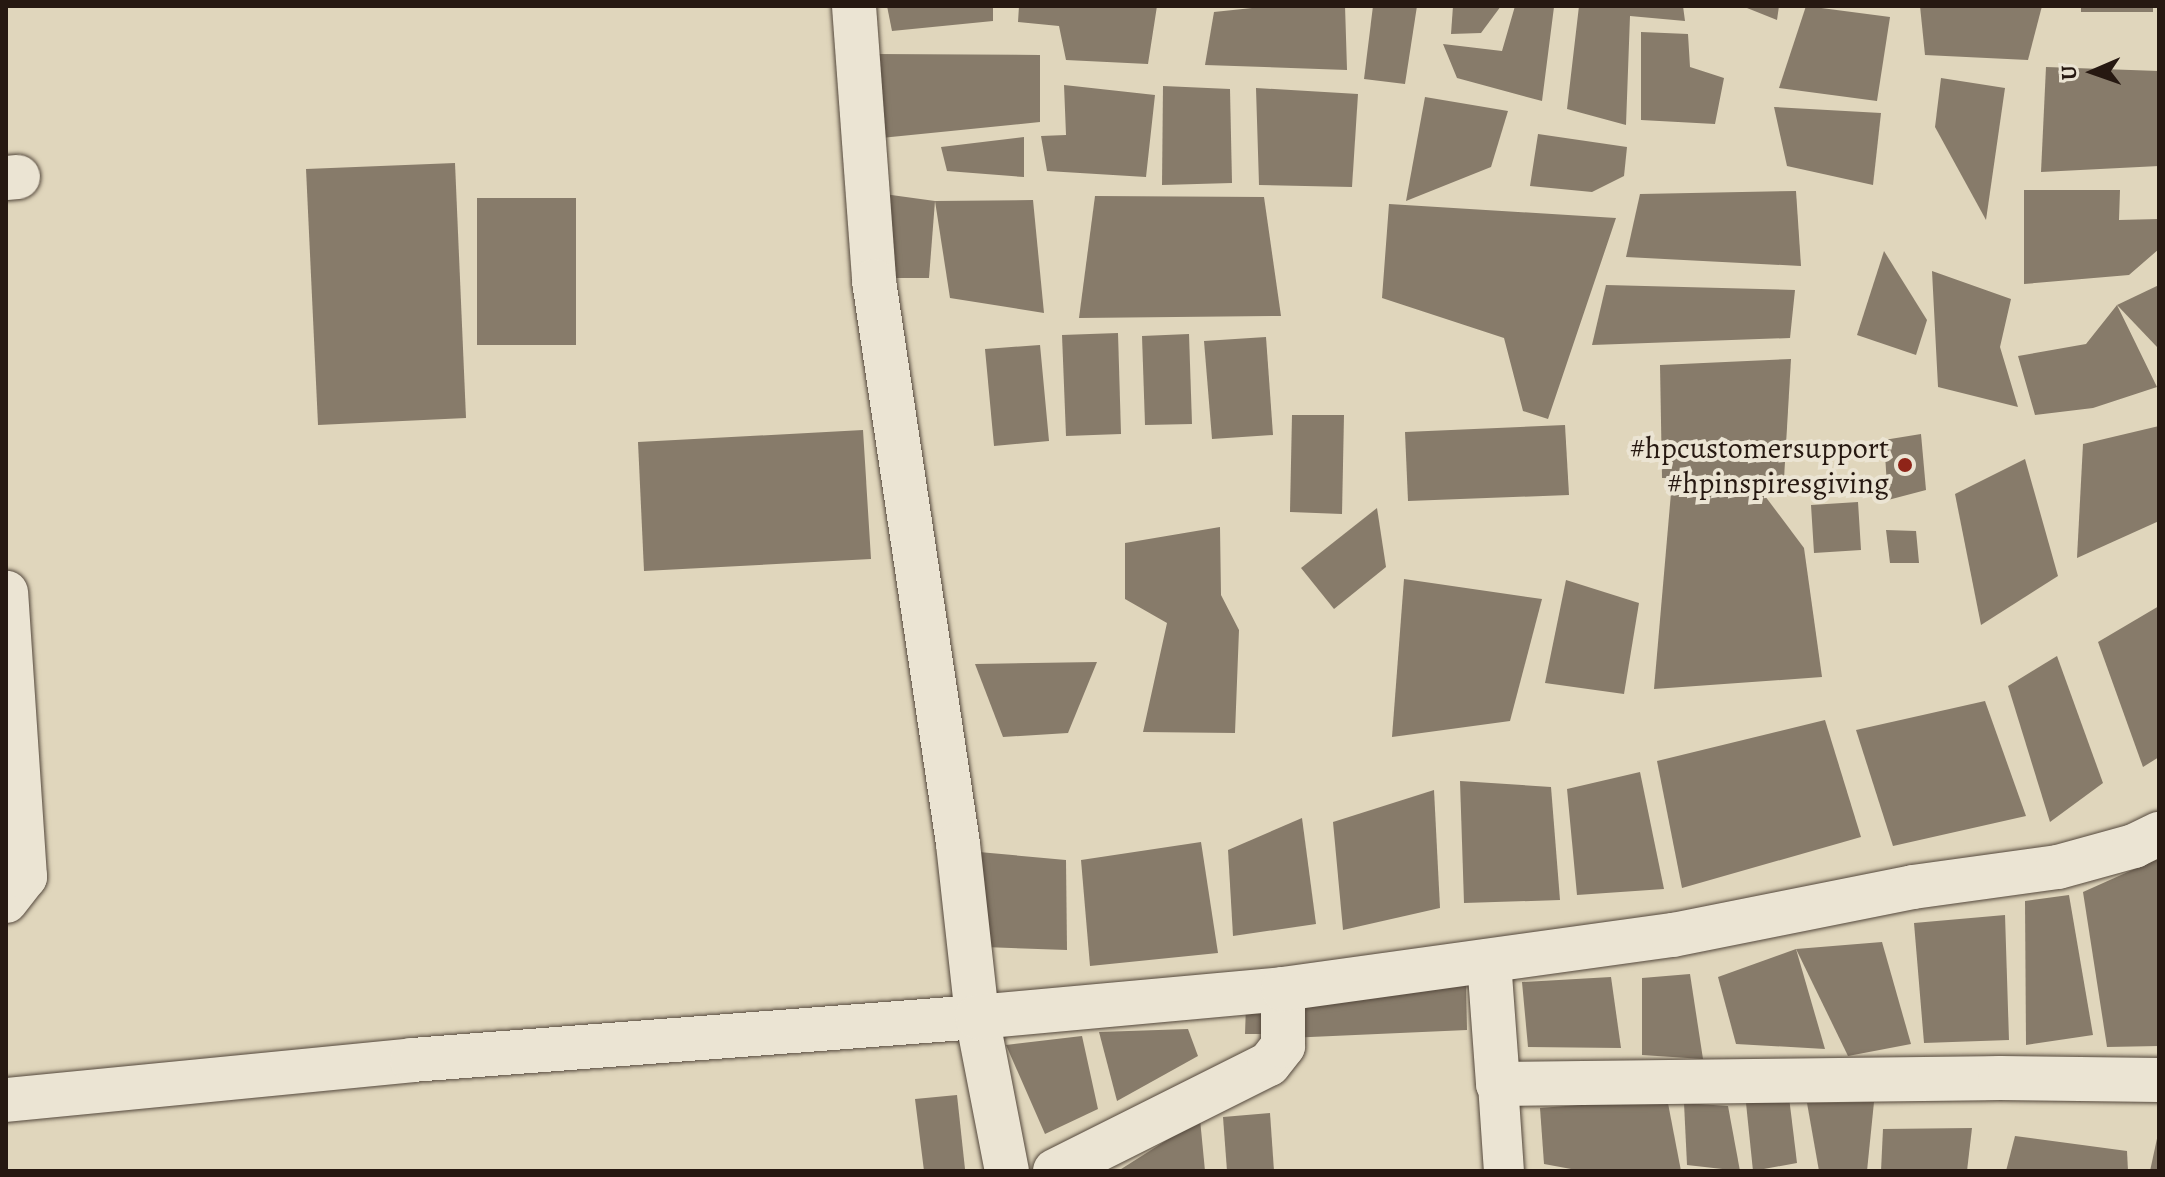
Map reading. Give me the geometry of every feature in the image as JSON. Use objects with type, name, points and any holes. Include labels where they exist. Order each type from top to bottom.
[{"type":"street","points":[[854,6],[874,281],[958,844],[977,1017],[1007,1171]]},
{"type":"street","points":[[6,593],[25,877],[6,901]]},
{"type":"street","points":[[6,1100],[412,1060],[977,1017],[1283,989],[1673,935],[1913,887],[2058,867],[2134,846],[2159,834]]},
{"type":"street","points":[[1489,961],[1498,1084],[2000,1078],[2159,1080]]},
{"type":"street","points":[[1055,1171],[1269,1064],[1283,1046],[1283,989]]},
{"type":"lane","points":[[1498,1084],[1504,1171]]},
{"type":"building","points":[[887,6],[993,6],[993,21],[892,31]]},
{"type":"building","points":[[1019,6],[1157,6],[1148,64],[1066,60],[1059,26],[1018,22]]},
{"type":"building","points":[[1271,6],[1345,6],[1347,70],[1205,65],[1214,12]]},
{"type":"building","points":[[1373,6],[1417,6],[1405,84],[1364,79]]},
{"type":"building","points":[[1453,6],[1501,6],[1481,33],[1451,34]]},
{"type":"building","points":[[1515,6],[1554,7],[1542,101],[1457,78],[1443,44],[1502,51]]},
{"type":"building","points":[[1579,6],[1683,6],[1685,21],[1630,16],[1626,125],[1567,109]]},
{"type":"building","points":[[1742,6],[1779,6],[1777,20]]},
{"type":"building","points":[[1806,6],[1890,17],[1877,101],[1779,88]]},
{"type":"building","points":[[1920,6],[2042,6],[2028,60],[1925,55]]},
{"type":"building","points":[[2081,6],[2153,6],[2153,12],[2081,12]]},
{"type":"building","points":[[1641,32],[1688,34],[1690,67],[1724,78],[1715,124],[1641,120]]},
{"type":"building","points":[[876,54],[1040,55],[1040,122],[881,138]]},
{"type":"building","points":[[2046,67],[2159,71],[2159,166],[2041,172]]},
{"type":"building","points":[[1941,78],[2005,88],[1986,220],[1935,127]]},
{"type":"building","points":[[1064,85],[1155,95],[1146,177],[1047,171],[1041,136],[1066,135]]},
{"type":"building","points":[[1163,86],[1230,89],[1232,183],[1162,185]]},
{"type":"building","points":[[1256,88],[1358,94],[1352,187],[1259,185]]},
{"type":"building","points":[[1425,97],[1508,111],[1491,167],[1406,201]]},
{"type":"building","points":[[1774,107],[1881,113],[1873,185],[1787,166]]},
{"type":"building","points":[[1538,134],[1627,147],[1624,176],[1592,192],[1530,186]]},
{"type":"building","points":[[1024,137],[1024,177],[947,171],[941,147]]},
{"type":"building","points":[[455,163],[466,418],[318,425],[306,169]]},
{"type":"building","points":[[2024,190],[2120,190],[2119,220],[2159,219],[2159,249],[2129,275],[2024,284]]},
{"type":"building","points":[[1796,191],[1801,266],[1626,257],[1640,194]]},
{"type":"building","points":[[884,194],[935,201],[929,278],[890,278]]},
{"type":"building","points":[[1095,196],[1264,197],[1281,316],[1079,318]]},
{"type":"building","points":[[477,198],[576,198],[576,345],[477,345]]},
{"type":"building","points":[[1033,200],[1044,313],[950,298],[935,201]]},
{"type":"building","points":[[1389,204],[1616,218],[1548,419],[1523,411],[1504,338],[1382,298]]},
{"type":"building","points":[[1884,251],[1927,320],[1916,355],[1857,335]]},
{"type":"building","points":[[1932,271],[2011,299],[2000,347],[2018,407],[1938,387]]},
{"type":"building","points":[[1606,285],[1795,290],[1790,338],[1592,345]]},
{"type":"building","points":[[2159,285],[2159,347],[2157,347],[2117,305]]},
{"type":"building","points":[[2117,305],[2157,387],[2093,408],[2035,415],[2018,356],[2086,344]]},
{"type":"building","points":[[1118,333],[1121,434],[1066,436],[1062,335]]},
{"type":"building","points":[[1189,334],[1192,424],[1145,425],[1142,336]]},
{"type":"building","points":[[1266,337],[1273,435],[1212,439],[1204,341]]},
{"type":"building","points":[[1040,345],[1049,441],[994,446],[985,349]]},
{"type":"building","points":[[1791,359],[1784,479],[1662,478],[1660,365]]},
{"type":"building","points":[[1292,415],[1344,415],[1342,514],[1290,512]]},
{"type":"building","points":[[1565,425],[1569,495],[1408,501],[1405,432]]},
{"type":"building","points":[[2159,426],[2159,521],[2077,558],[2083,444]]},
{"type":"building","points":[[863,430],[871,559],[644,571],[638,442]]},
{"type":"building","name":"#hpcustomersupport #hpinspiresgiving","points":[[1921,434],[1926,490],[1888,500],[1884,440]]},
{"type":"building","points":[[2025,459],[2058,576],[1981,625],[1955,494]]},
{"type":"building","points":[[1671,493],[1765,496],[1804,548],[1822,677],[1654,689]]},
{"type":"building","points":[[1858,502],[1861,550],[1814,553],[1811,505]]},
{"type":"building","points":[[1377,508],[1386,567],[1334,609],[1301,568]]},
{"type":"building","points":[[1220,527],[1221,595],[1239,630],[1235,733],[1143,732],[1167,623],[1125,599],[1125,543]]},
{"type":"building","name":"#hpcustomersupport #hpinspiresgiving","points":[[1886,530],[1916,531],[1919,563],[1890,563]]},
{"type":"building","points":[[1404,579],[1542,599],[1510,721],[1392,737]]},
{"type":"building","points":[[1566,580],[1639,603],[1624,694],[1545,683]]},
{"type":"building","points":[[2159,606],[2159,757],[2143,767],[2098,642]]},
{"type":"building","points":[[2057,656],[2103,783],[2050,822],[2008,686]]},
{"type":"building","points":[[1097,662],[1068,733],[1003,737],[975,664]]},
{"type":"building","points":[[1985,701],[2026,816],[1893,846],[1856,730]]},
{"type":"building","points":[[1825,720],[1861,837],[1682,888],[1657,761]]},
{"type":"building","points":[[1640,772],[1664,889],[1577,895],[1567,789]]},
{"type":"building","points":[[1460,781],[1551,787],[1560,900],[1464,903]]},
{"type":"building","points":[[1434,790],[1440,908],[1343,930],[1333,822]]},
{"type":"building","points":[[1302,818],[1316,924],[1233,936],[1228,850]]},
{"type":"building","points":[[1201,842],[1218,953],[1090,966],[1081,860]]},
{"type":"building","points":[[979,852],[1066,860],[1067,950],[984,947]]},
{"type":"building","points":[[2159,858],[2159,1046],[2107,1047],[2083,892]]},
{"type":"building","points":[[2069,895],[2093,1035],[2026,1045],[2025,901]]},
{"type":"building","points":[[2005,915],[2009,1040],[1924,1043],[1914,923]]},
{"type":"building","points":[[1882,942],[1911,1044],[1848,1056],[1796,949]]},
{"type":"building","points":[[1796,949],[1825,1049],[1736,1044],[1718,977]]},
{"type":"building","points":[[1690,974],[1703,1059],[1642,1055],[1642,978]]},
{"type":"building","points":[[1611,977],[1621,1048],[1528,1047],[1522,982]]},
{"type":"building","points":[[1466,983],[1467,1030],[1288,1038],[1286,991]]},
{"type":"building","points":[[1246,1005],[1273,1005],[1272,1034],[1245,1034]]},
{"type":"building","points":[[1188,1029],[1198,1056],[1117,1101],[1099,1032]]},
{"type":"building","points":[[1082,1036],[1098,1109],[1045,1134],[1006,1045]]},
{"type":"building","points":[[957,1095],[965,1169],[924,1171],[915,1099]]},
{"type":"building","points":[[1789,1097],[1797,1163],[1753,1171],[1746,1103]]},
{"type":"building","points":[[1667,1098],[1681,1171],[1582,1171],[1544,1164],[1540,1108]]},
{"type":"building","points":[[1874,1102],[1867,1171],[1819,1171],[1807,1103]]},
{"type":"building","points":[[1684,1103],[1728,1106],[1740,1171],[1687,1165]]},
{"type":"building","points":[[1270,1113],[1274,1171],[1227,1171],[1223,1117]]},
{"type":"building","points":[[1200,1119],[1205,1171],[1118,1171]]},
{"type":"building","points":[[1972,1128],[1967,1171],[1881,1171],[1883,1129]]},
{"type":"building","points":[[2158,1134],[2159,1171],[2150,1171]]},
{"type":"building","points":[[2015,1136],[2127,1151],[2128,1171],[2006,1171]]},
{"type":"place","name":"#hpcustomersupport #hpinspiresgiving","points":[[1905,465]]}]
